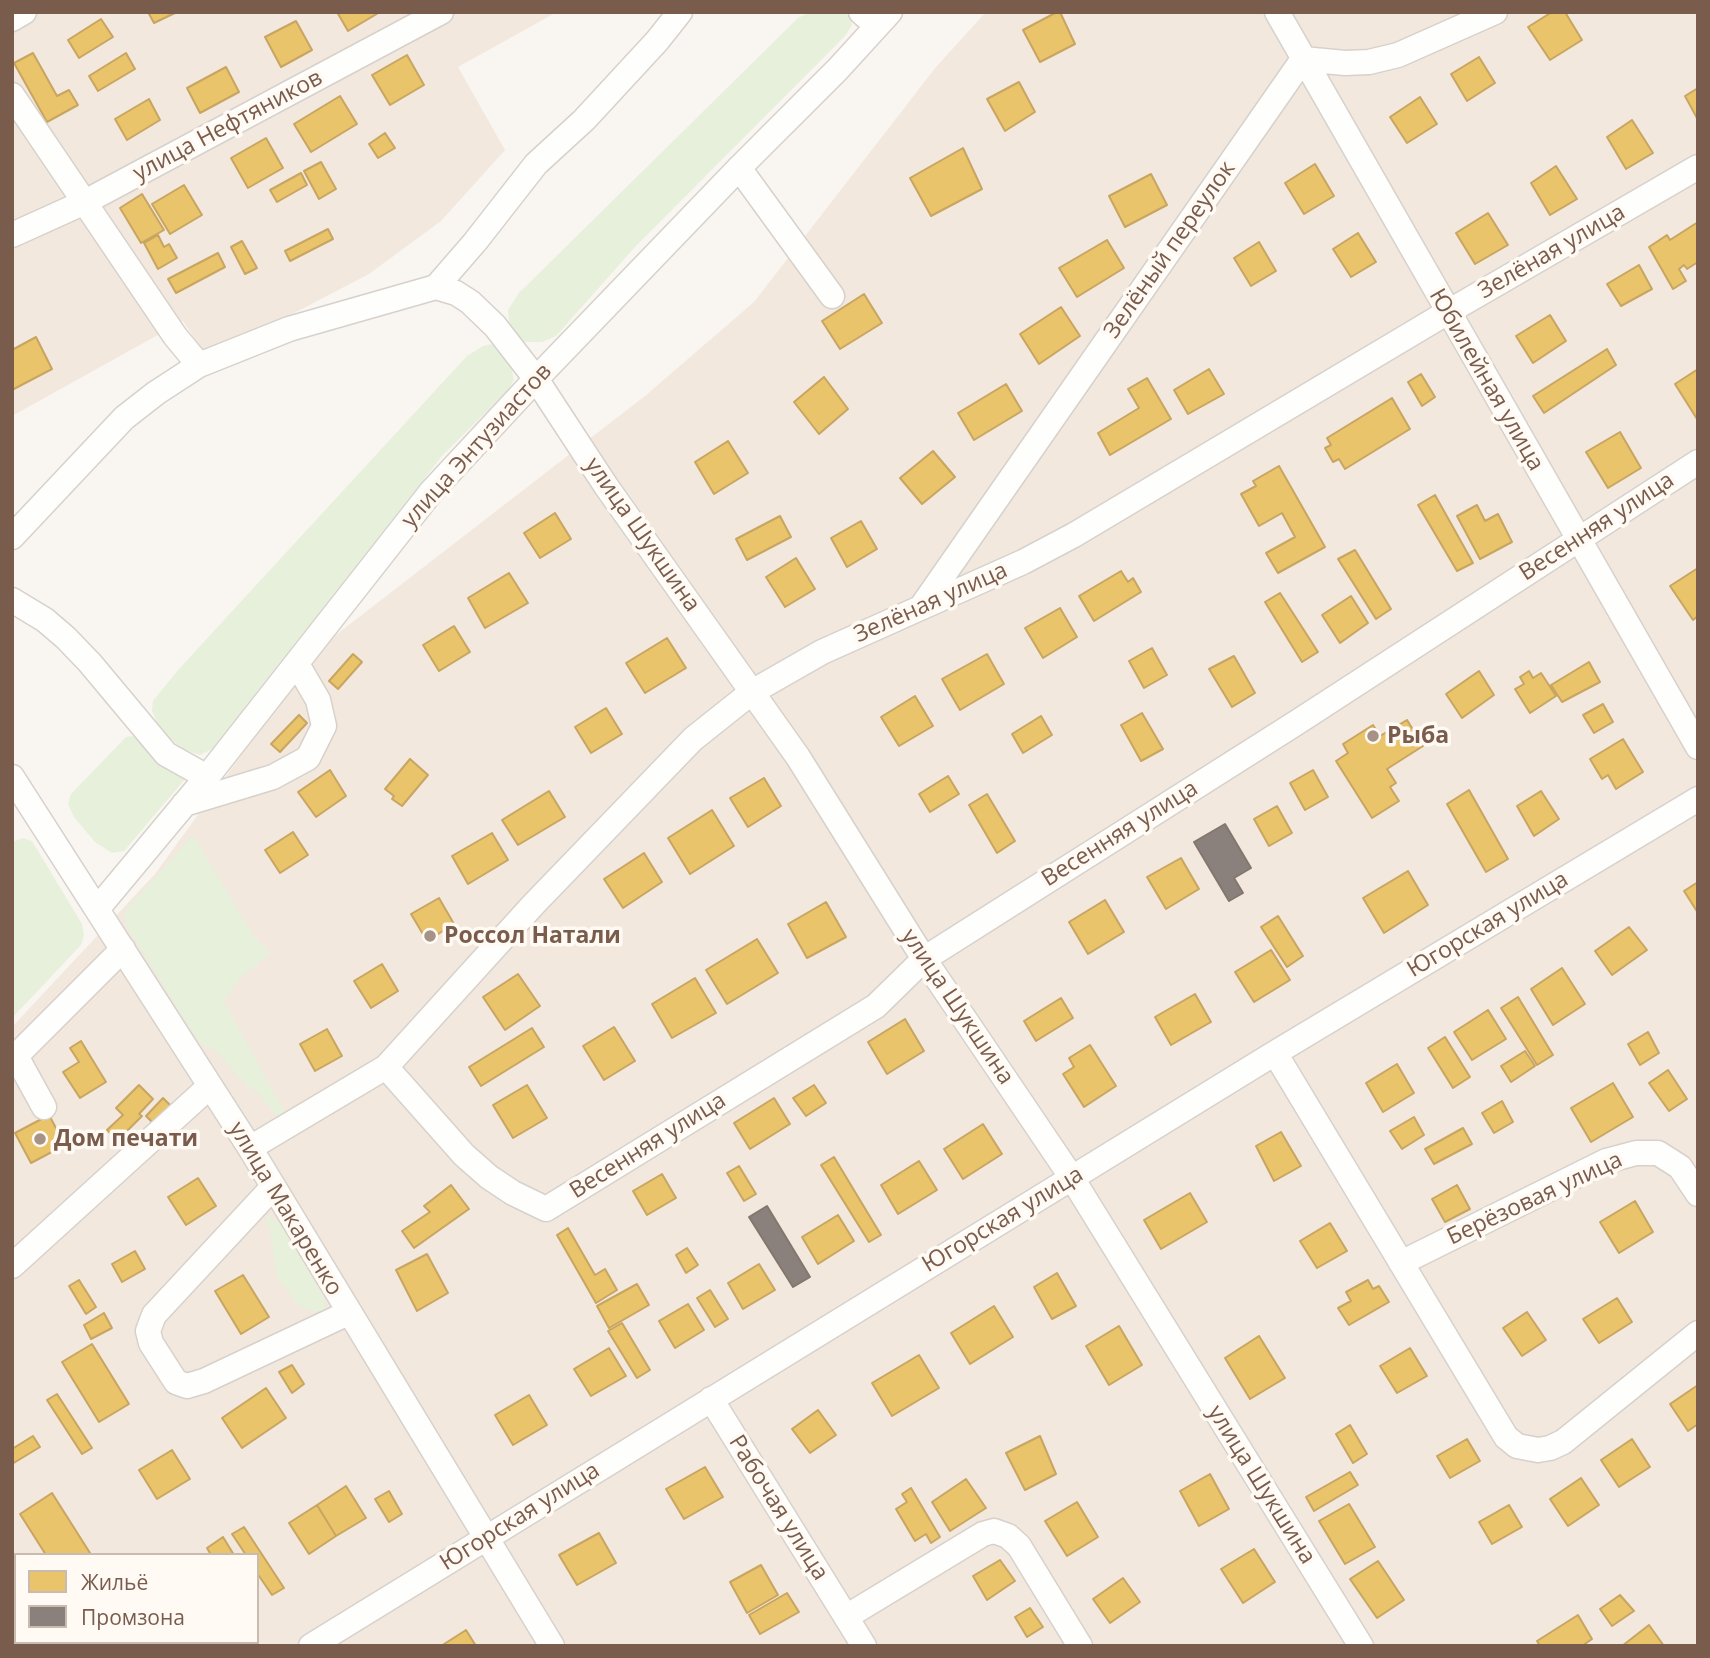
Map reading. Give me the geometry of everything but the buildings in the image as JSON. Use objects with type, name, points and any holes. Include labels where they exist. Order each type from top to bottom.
[{"type":"street","points":[[12,19],[24,12]]},
{"type":"street","name":"улица Нефтяников","points":[[12,235],[85,202],[441,12]]},
{"type":"street","points":[[12,537],[124,418],[199,365],[289,329],[436,287],[536,164],[584,120],[680,12]]},
{"type":"street","points":[[1303,59],[1369,62],[1398,55],[1495,12]]},
{"type":"street","name":"Юбилейная улица","points":[[1280,13],[1303,59],[1698,747]]},
{"type":"street","name":"улица Энтузиастов","points":[[97,908],[207,777],[431,492],[739,168],[838,69],[876,17]]},
{"type":"street","name":"Зелёный переулок","points":[[921,607],[1303,59]]},
{"type":"street","points":[[12,94],[175,336],[199,365]]},
{"type":"street","name":"Зелёная улица","points":[[250,1149],[386,1067],[533,905],[693,739],[752,692],[822,652],[1023,562],[1074,536],[1698,167]]},
{"type":"street","points":[[739,168],[832,296]]},
{"type":"street","name":"улица Шукшина","points":[[436,287],[456,293],[470,302],[495,326],[536,379],[606,486],[798,757],[924,959],[1072,1178],[1360,1646]]},
{"type":"street","name":"Весенняя улица","points":[[386,1067],[464,1155],[513,1193],[546,1209],[876,1006],[924,959],[1296,723],[1577,538],[1698,462]]},
{"type":"street","points":[[12,600],[45,620],[90,663],[166,754],[207,777]]},
{"type":"street","points":[[184,804],[273,777],[308,758],[324,726],[318,701],[297,664]]},
{"type":"street","name":"улица Макаренко","points":[[12,777],[273,1186],[552,1646]]},
{"type":"street","name":"Югорская улица","points":[[312,1646],[1275,1053],[1698,799]]},
{"type":"street","points":[[44,1107],[14,1058],[123,949]]},
{"type":"street","points":[[1275,1053],[1506,1437],[1517,1446],[1528,1450],[1550,1448],[1563,1441],[1698,1333]]},
{"type":"street","points":[[12,1266],[210,1086]]},
{"type":"street","name":"Берёзовая улица","points":[[1401,1263],[1606,1161],[1636,1153],[1658,1153],[1680,1167],[1698,1194]]},
{"type":"street","points":[[273,1186],[154,1315],[148,1331],[151,1343],[176,1382],[187,1386],[204,1381],[348,1313]]},
{"type":"street","name":"Рабочая улица","points":[[711,1399],[864,1646]]},
{"type":"street","points":[[845,1617],[983,1534],[995,1531],[1008,1536],[1018,1546],[1080,1646]]},
{"type":"shaded area","points":[[12,12],[557,12],[458,67],[505,150],[441,221],[369,274],[208,358],[183,321],[12,416]]},
{"type":"shaded area","points":[[986,12],[1698,12],[1698,1646],[16,1646],[15,1644],[259,1644],[259,1553],[14,1553],[14,1643],[12,1640],[12,1027],[155,874],[319,648],[645,396],[754,302],[936,67]]},
{"type":"green space","points":[[810,12],[843,12],[850,15],[852,25],[845,36],[634,248],[556,336],[542,342],[523,342],[509,322],[508,310],[519,293],[798,18]]},
{"type":"green space","points":[[492,344],[511,366],[514,380],[508,390],[442,456],[212,749],[200,755],[182,749],[157,722],[152,711],[153,701],[178,670],[467,356]]},
{"type":"green space","points":[[139,735],[183,770],[185,779],[124,851],[112,853],[95,842],[74,817],[68,804],[71,794],[126,737]]},
{"type":"green space","points":[[193,835],[254,936],[269,951],[268,956],[241,977],[224,1002],[286,1114],[283,1117],[277,1117],[258,1093],[245,1084],[214,1049],[200,1044],[129,931],[124,918],[126,910]]},
{"type":"green space","points":[[23,838],[32,841],[82,924],[84,935],[81,945],[12,1018],[12,842]]},
{"type":"green space","points":[[267,1215],[283,1225],[323,1296],[326,1310],[321,1312],[297,1304],[277,1277],[270,1230],[265,1218]]},
{"type":"place","name":"Рыба","points":[[1373,736]]},
{"type":"place","name":"Россол Натали","points":[[430,936]]},
{"type":"place","name":"Дом печати","points":[[40,1139]]}]
